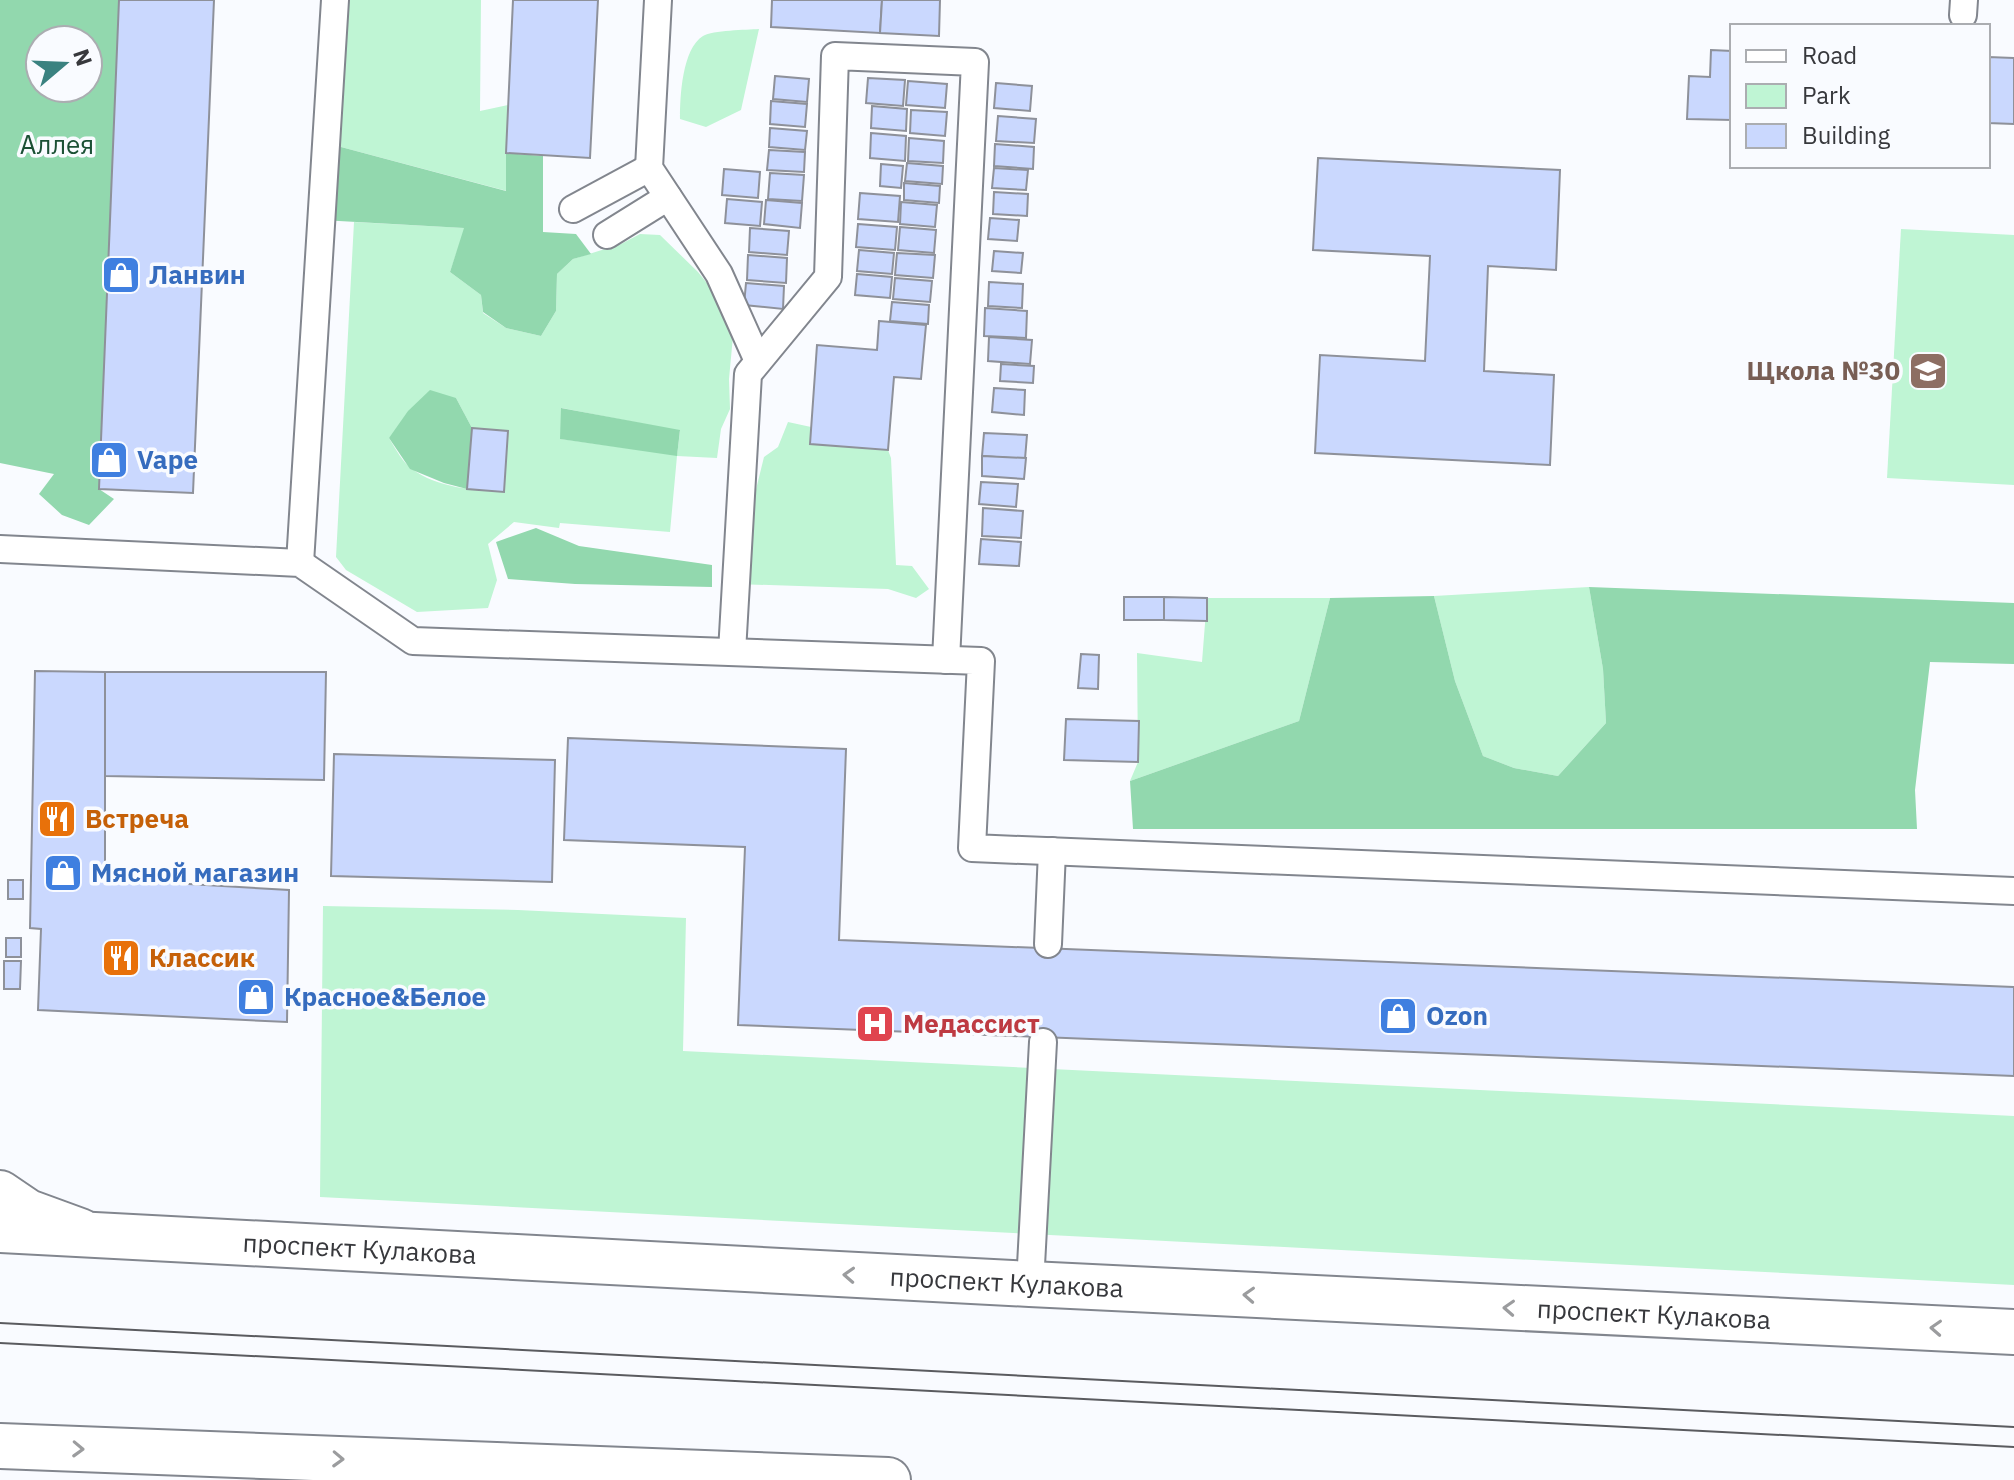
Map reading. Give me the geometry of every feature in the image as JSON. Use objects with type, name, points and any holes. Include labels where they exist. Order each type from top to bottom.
[{"type":"main road","points":[[0,1193],[28,1212],[90,1234]]},
{"type":"main road","name":"проспект Кулакова","points":[[0,1230],[2014,1332]]},
{"type":"main road","points":[[0,1446],[888,1480]]},
{"type":"lane","points":[[300,563],[335,0]]},
{"type":"lane","points":[[658,0],[649,168],[719,274],[758,361]]},
{"type":"lane","points":[[732,652],[748,374],[828,277],[835,56],[975,62],[946,660]]},
{"type":"lane","points":[[573,209],[649,168]]},
{"type":"lane","points":[[607,235],[668,197]]},
{"type":"lane","points":[[0,549],[300,563],[413,641],[981,661],[972,848],[2014,891]]},
{"type":"lane","points":[[1048,944],[1052,851]]},
{"type":"lane","points":[[1030,1284],[1043,1042]]},
{"type":"green space","name":"Аллея","points":[[0,0],[119,0],[99,489],[114,499],[89,525],[62,515],[39,494],[54,474],[0,463]]},
{"type":"green space","points":[[335,0],[481,0],[480,111],[508,105],[507,191],[326,143]]},
{"type":"green space","points":[[759,29],[741,110],[706,127],[680,119],[686,62],[696,42],[714,33]]},
{"type":"green space","points":[[326,143],[506,191],[506,153],[543,156],[543,232],[576,234],[591,254],[573,259],[557,274],[556,311],[541,336],[506,328],[483,312],[481,295],[450,272],[464,228],[321,220]]},
{"type":"green space","points":[[354,222],[465,228],[450,272],[481,295],[483,313],[506,328],[541,336],[556,311],[557,274],[573,259],[621,244],[640,234],[660,235],[698,272],[727,308],[733,336],[730,409],[721,429],[717,458],[677,456],[670,532],[560,523],[559,528],[514,522],[488,544],[497,580],[488,608],[417,612],[346,570],[336,557]],"holes":[[[456,398],[472,428],[508,431],[504,492],[456,487],[422,475],[405,463],[389,438]],[[562,408],[680,431],[677,455],[561,439]]]},
{"type":"green space","points":[[1901,229],[2014,235],[2014,485],[1887,478]]},
{"type":"green space","points":[[430,390],[456,398],[472,428],[467,489],[410,469],[389,438],[408,411]]},
{"type":"green space","points":[[561,408],[680,430],[677,456],[560,439]]},
{"type":"green space","points":[[788,422],[811,427],[810,444],[888,450],[891,458],[896,565],[912,566],[929,589],[916,598],[888,589],[736,584],[764,457],[778,447]]},
{"type":"green space","points":[[536,528],[579,546],[712,565],[712,587],[508,579],[496,542]]},
{"type":"green space","points":[[1589,587],[1603,669],[1606,723],[1558,776],[1514,768],[1483,756],[1455,681],[1434,596]]},
{"type":"green space","points":[[1589,587],[2014,603],[2014,664],[1930,662],[1915,790],[1917,829],[1133,829],[1130,781],[1299,721],[1330,598],[1434,596],[1455,681],[1483,756],[1514,768],[1558,776],[1606,723],[1603,669]]},
{"type":"green space","points":[[1207,598],[1330,598],[1299,721],[1130,781],[1138,762],[1137,653],[1202,662]]},
{"type":"green space","points":[[323,906],[518,910],[686,918],[683,1051],[2014,1116],[2014,1285],[320,1197]]},
{"type":"building","points":[[119,0],[214,0],[193,493],[99,489]]},
{"type":"building","points":[[513,0],[598,0],[590,158],[506,153]]},
{"type":"building","points":[[772,0],[882,0],[880,33],[771,27]]},
{"type":"building","points":[[882,0],[940,0],[939,36],[880,33]]},
{"type":"building","points":[[1711,50],[1730,51],[1730,120],[1687,119],[1689,76],[1710,77]]},
{"type":"building","points":[[1990,57],[2014,58],[2014,124],[1990,123]]},
{"type":"building","points":[[775,76],[809,79],[807,102],[773,99]]},
{"type":"building","points":[[868,78],[905,80],[903,106],[866,103]]},
{"type":"building","points":[[908,81],[947,84],[945,108],[906,105]]},
{"type":"building","points":[[996,83],[1032,86],[1030,111],[994,108]]},
{"type":"building","points":[[771,101],[807,104],[805,127],[770,124]]},
{"type":"building","points":[[872,106],[907,109],[906,131],[871,128]]},
{"type":"building","points":[[911,110],[947,112],[945,136],[910,133]]},
{"type":"building","points":[[998,116],[1036,119],[1034,143],[996,141]]},
{"type":"building","points":[[770,128],[807,131],[805,150],[769,147]]},
{"type":"building","points":[[871,133],[906,136],[905,161],[870,158]]},
{"type":"building","points":[[909,138],[944,141],[943,163],[908,161]]},
{"type":"building","points":[[995,144],[1034,147],[1033,169],[994,166]]},
{"type":"building","points":[[769,150],[805,152],[804,172],[767,170]]},
{"type":"building","points":[[1318,158],[1560,170],[1556,270],[1488,266],[1484,371],[1554,375],[1550,465],[1315,453],[1320,355],[1425,361],[1430,256],[1313,250]]},
{"type":"building","points":[[907,163],[943,166],[942,184],[905,181]]},
{"type":"building","points":[[881,164],[903,166],[901,188],[880,186]]},
{"type":"building","points":[[994,168],[1028,170],[1026,190],[992,188]]},
{"type":"building","points":[[724,169],[760,172],[758,198],[722,195]]},
{"type":"building","points":[[770,173],[804,175],[802,201],[768,199]]},
{"type":"building","points":[[904,183],[940,186],[939,203],[904,200]]},
{"type":"building","points":[[994,192],[1028,194],[1027,216],[993,214]]},
{"type":"building","points":[[860,193],[900,196],[898,222],[858,219]]},
{"type":"building","points":[[727,199],[762,202],[760,226],[725,223]]},
{"type":"building","points":[[766,200],[802,203],[800,228],[764,224]]},
{"type":"building","points":[[901,202],[937,205],[935,227],[900,224]]},
{"type":"building","points":[[990,218],[1019,220],[1017,241],[988,239]]},
{"type":"building","points":[[858,224],[897,227],[895,250],[856,247]]},
{"type":"building","points":[[900,227],[936,230],[934,253],[898,250]]},
{"type":"building","points":[[750,228],[789,231],[787,255],[749,252]]},
{"type":"building","points":[[859,250],[894,253],[892,274],[857,271]]},
{"type":"building","points":[[994,251],[1023,253],[1021,273],[992,271]]},
{"type":"building","points":[[897,253],[935,255],[933,278],[895,275]]},
{"type":"building","points":[[748,255],[787,258],[786,283],[747,280]]},
{"type":"building","points":[[857,274],[892,277],[890,298],[855,295]]},
{"type":"building","points":[[895,278],[932,281],[930,302],[893,299]]},
{"type":"building","points":[[989,282],[1023,284],[1022,308],[988,306]]},
{"type":"building","points":[[746,283],[784,286],[783,309],[744,305]]},
{"type":"building","points":[[892,302],[929,305],[928,324],[890,321]]},
{"type":"building","points":[[985,308],[1027,311],[1026,338],[984,336]]},
{"type":"building","points":[[879,321],[926,325],[921,379],[894,377],[888,450],[810,444],[817,345],[877,350]]},
{"type":"building","points":[[989,337],[1032,340],[1030,364],[988,361]]},
{"type":"building","points":[[1001,364],[1034,366],[1033,383],[1000,381]]},
{"type":"building","points":[[994,388],[1025,390],[1024,415],[992,412]]},
{"type":"building","points":[[472,428],[508,431],[504,492],[467,489]]},
{"type":"building","points":[[984,433],[1027,435],[1025,459],[982,456]]},
{"type":"building","points":[[982,456],[1026,458],[1024,479],[982,476]]},
{"type":"building","points":[[981,482],[1018,484],[1016,507],[979,504]]},
{"type":"building","points":[[983,508],[1023,511],[1021,538],[982,536]]},
{"type":"building","points":[[981,539],[1021,542],[1019,566],[979,564]]},
{"type":"building","points":[[1124,597],[1164,597],[1164,620],[1124,620]]},
{"type":"building","points":[[1164,597],[1207,598],[1207,621],[1164,620]]},
{"type":"building","points":[[1081,654],[1099,655],[1098,689],[1078,688]]},
{"type":"building","points":[[35,671],[105,672],[105,879],[289,890],[287,1022],[38,1010],[41,929],[30,928]]},
{"type":"building","points":[[105,672],[326,672],[324,780],[105,776]]},
{"type":"building","points":[[1066,719],[1139,721],[1138,762],[1064,760]]},
{"type":"building","points":[[568,738],[846,749],[839,940],[2014,987],[2014,1076],[738,1025],[745,847],[564,840]]},
{"type":"building","points":[[334,754],[555,760],[552,882],[331,876]]},
{"type":"building","points":[[8,880],[23,880],[23,899],[8,899]]},
{"type":"building","points":[[6,938],[21,938],[21,957],[6,957]]},
{"type":"building","points":[[4,961],[21,961],[20,989],[4,989]]},
{"type":"tram line","points":[[0,1323],[2014,1427]]},
{"type":"tram line","points":[[0,1343],[2014,1447]]},
{"type":"place","name":"Ланвин","points":[[121,275]]},
{"type":"place","name":"Щкола №30","points":[[1928,371]]},
{"type":"place","name":"Vape","points":[[109,460]]},
{"type":"place","name":"Встреча","points":[[57,819]]},
{"type":"place","name":"Мясной магазин","points":[[63,873]]},
{"type":"place","name":"Классик","points":[[121,958]]},
{"type":"place","name":"Красное&Белое","points":[[256,997]]},
{"type":"place","name":"Ozon","points":[[1398,1016]]},
{"type":"place","name":"Медассист","points":[[875,1024]]}]
